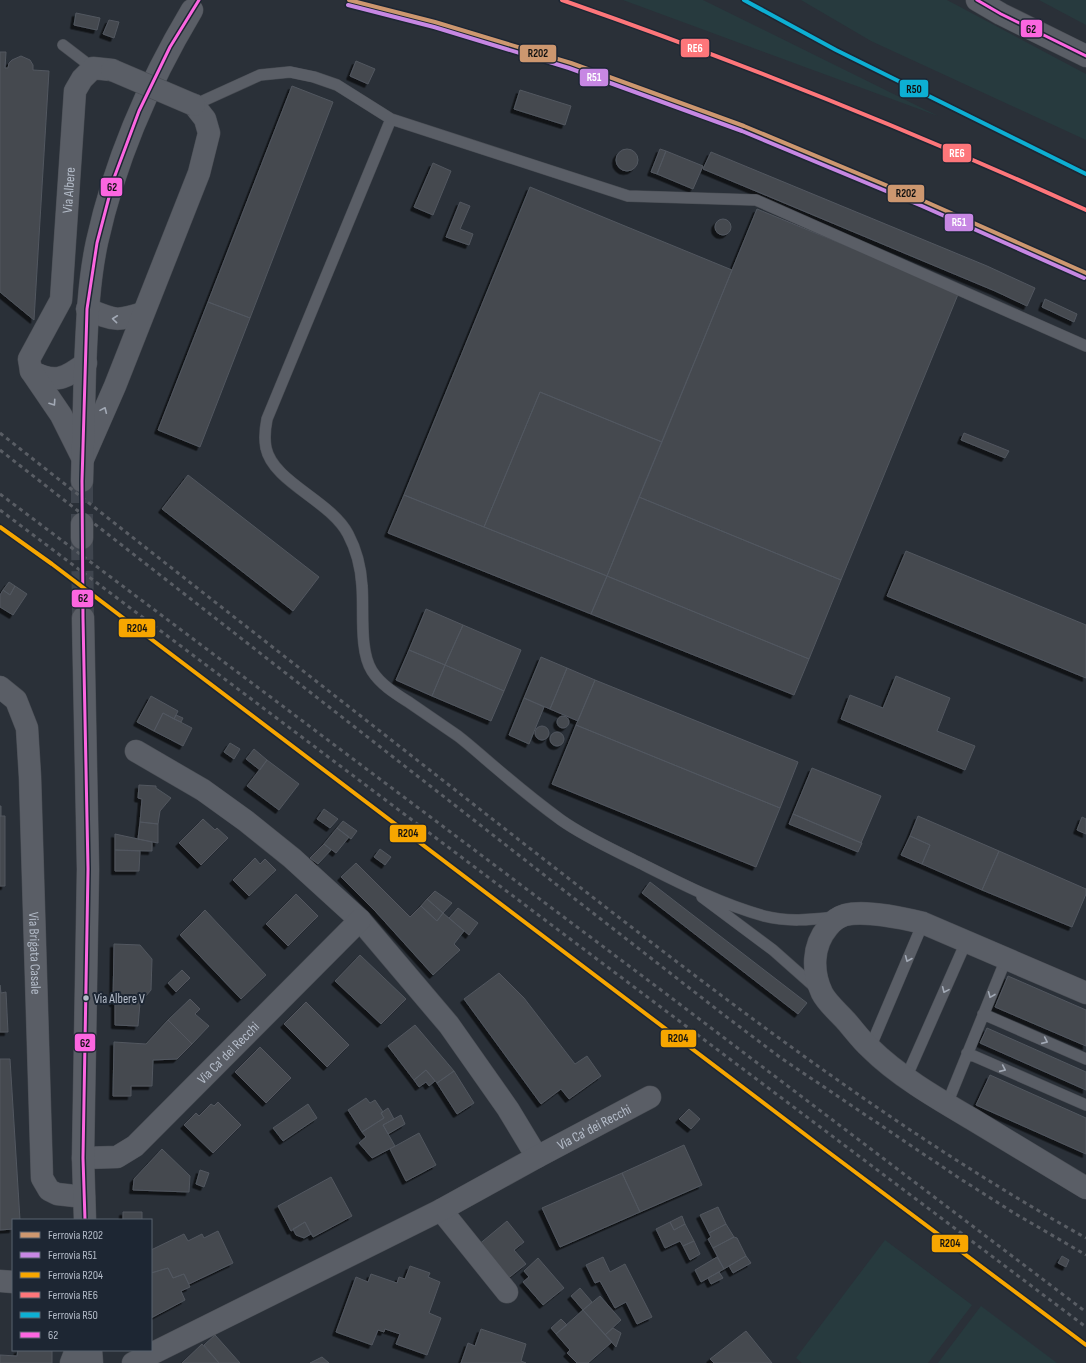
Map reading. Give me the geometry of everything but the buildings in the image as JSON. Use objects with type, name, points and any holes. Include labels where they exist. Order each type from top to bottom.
[{"type":"street","points":[[977,0],[1001,14],[1086,56]]},
{"type":"street","points":[[82,481],[87,309],[97,243],[114,178],[139,111],[170,47],[192,10]]},
{"type":"street","points":[[82,459],[115,386],[144,313],[198,173],[209,133],[205,119],[194,105],[103,69]]},
{"type":"street","name":"Via Albere","points":[[31,371],[28,359],[61,300],[75,91],[82,79],[103,69]]},
{"type":"street","points":[[87,309],[113,319],[124,319],[144,313]]},
{"type":"street","points":[[31,371],[50,379],[57,378],[70,375],[86,363]]},
{"type":"street","points":[[31,371],[61,415],[82,459]]},
{"type":"street","points":[[83,618],[88,869],[83,1158],[85,1219]]},
{"type":"street","name":"Via Brigata Casale","points":[[0,687],[16,700],[27,728],[30,777],[42,1178],[49,1190],[57,1194],[84,1197]]},
{"type":"street","points":[[136,751],[203,790],[246,821],[292,858],[360,920],[449,1025],[508,1110],[537,1157]]},
{"type":"street","points":[[1086,994],[923,923],[909,919],[866,914],[845,915],[831,923],[824,932],[819,942],[816,954],[815,967],[817,980],[823,994],[870,1048],[906,1078],[1086,1188]]},
{"type":"street","name":"Via Ca' dei Recchi","points":[[83,1158],[117,1157],[135,1146],[360,920]]},
{"type":"street","name":"Via Ca' dei Recchi","points":[[133,1363],[441,1210],[650,1097]]},
{"type":"street","points":[[441,1210],[507,1292]]},
{"type":"street","points":[[0,1281],[12,1282]]},
{"type":"street","points":[[71,1363],[76,1351]]},
{"type":"street","points":[[91,1351],[92,1363]]},
{"type":"lane","points":[[62,45],[103,69]]},
{"type":"lane","points":[[194,105],[260,75],[290,72],[314,77],[337,85],[391,119],[628,196],[756,200],[1086,346]]},
{"type":"lane","points":[[391,119],[266,419],[264,434],[266,450],[274,465],[286,477],[332,512],[349,535],[359,567],[362,584],[366,656],[372,672],[381,683],[460,737],[504,775],[562,820],[588,837],[691,888],[764,916],[810,920],[845,915]]},
{"type":"lane","points":[[691,888],[773,950],[823,994]]},
{"type":"lane","points":[[870,1048],[923,923]]},
{"type":"lane","points":[[906,1078],[966,942]]},
{"type":"lane","points":[[947,1104],[1006,959]]},
{"type":"lane","points":[[983,1014],[1086,1059]]},
{"type":"lane","points":[[967,1053],[1086,1105]]},
{"type":"green space","points":[[623,0],[703,0],[938,116]]},
{"type":"green space","points":[[801,0],[947,0],[1086,74],[1086,140],[871,41]]},
{"type":"green space","points":[[1039,0],[1086,0],[1086,25]]},
{"type":"green space","points":[[885,1240],[972,1305],[928,1363],[802,1363],[796,1358]]},
{"type":"green space","points":[[981,1306],[1057,1363],[938,1363]]},
{"type":"tunnel","points":[[82,481],[82,524]]},
{"type":"tunnel","points":[[82,538],[83,618]]},
{"type":"railway","points":[[0,433],[514,836],[652,943],[792,1048],[936,1147],[1010,1194],[1086,1238]]},
{"type":"railway","points":[[0,450],[781,1058],[959,1178],[1014,1213],[1086,1255]]},
{"type":"railway","points":[[0,494],[661,990],[1086,1312]]},
{"type":"railway","points":[[0,510],[1086,1327]]},
{"type":"rail line","name":"R202","points":[[349,0],[435,22],[571,63],[744,126],[924,201],[1086,273]]},
{"type":"rail line","name":"RE6","points":[[562,0],[695,48],[826,99],[957,153],[1086,210]]},
{"type":"rail line","name":"R50","points":[[744,0],[836,50],[1086,174]]},
{"type":"rail line","name":"R51","points":[[348,5],[434,27],[569,68],[742,131],[922,206],[1084,278]]},
{"type":"rail line","name":"R204","points":[[0,527],[52,564],[815,1142],[1086,1345]]},
{"type":"transit line","name":"62","points":[[85,1219],[83,1158],[88,869],[82,481],[87,309],[97,243],[114,178],[139,111],[170,47],[199,0]]},
{"type":"transit line","name":"62","points":[[977,0],[1001,14],[1086,56]]},
{"type":"place","name":"Via Albere V","points":[[86,998]]}]
